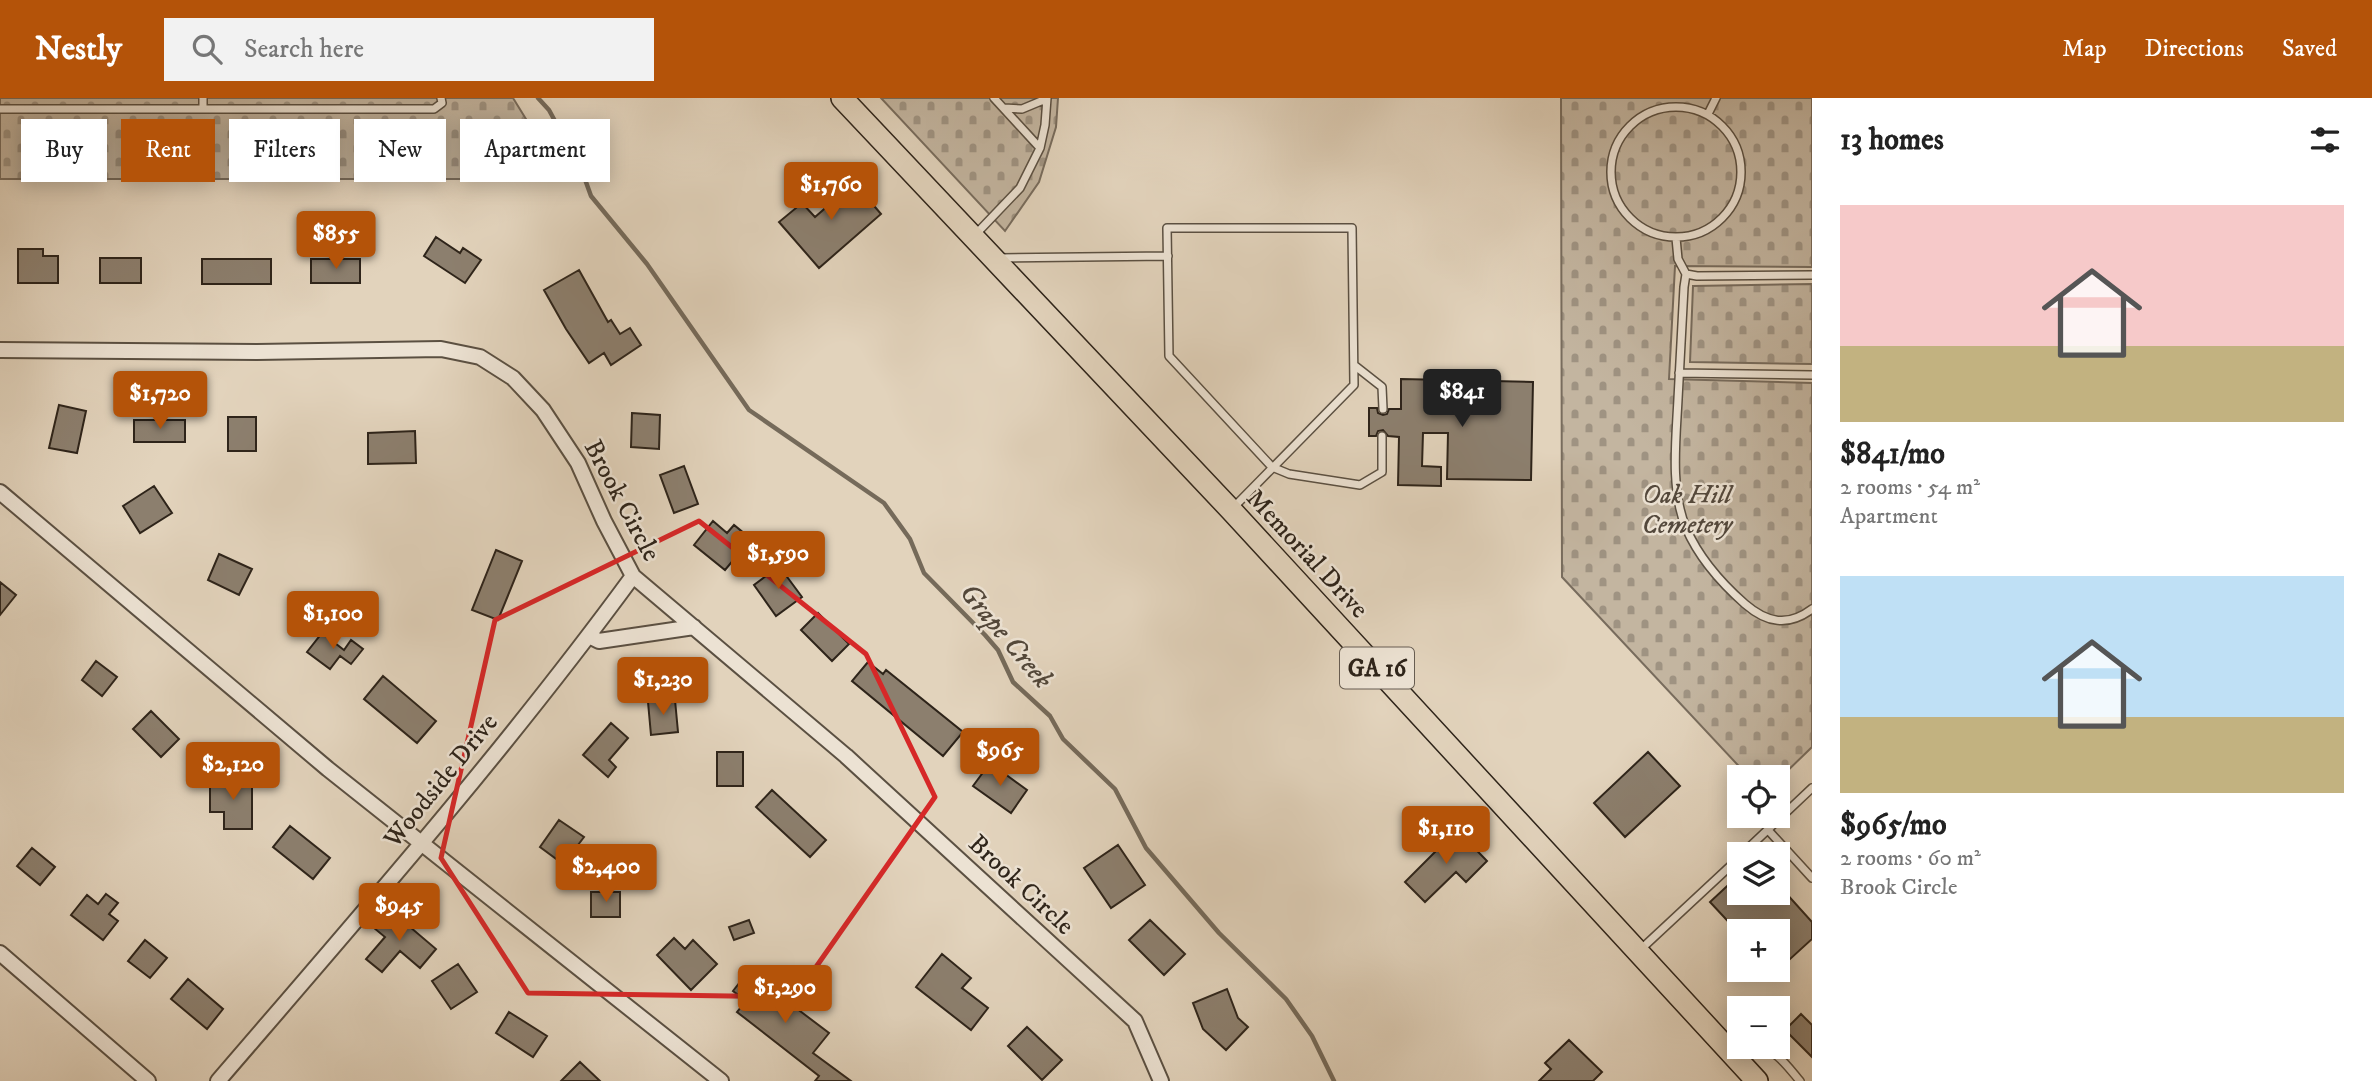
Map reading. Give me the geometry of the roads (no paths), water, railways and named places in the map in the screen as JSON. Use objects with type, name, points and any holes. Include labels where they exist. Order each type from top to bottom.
[{"type":"main road","name":"Memorial Drive","points":[[842,98],[1231,510],[1757,1081]]},
{"type":"street","name":"Brook Circle","points":[[3,352],[441,349],[480,357],[513,377],[543,410],[578,463],[633,576],[846,756],[1135,1021],[1161,1081]]},
{"type":"street","points":[[0,492],[328,769],[721,1081]]},
{"type":"street","name":"Woodside Drive","points":[[218,1081],[423,842],[589,636],[633,576]]},
{"type":"street","points":[[589,636],[600,641],[694,627]]},
{"type":"street","points":[[3,961],[148,1081]]},
{"type":"lane","points":[[84,109],[85,98]]},
{"type":"lane","points":[[203,98],[203,109]]},
{"type":"lane","points":[[0,109],[434,109],[442,103],[442,98]]},
{"type":"lane","points":[[994,98],[1040,148]]},
{"type":"lane","points":[[1708,114],[1716,98]]},
{"type":"lane","points":[[973,237],[1020,188],[1040,148],[1045,125],[1046,99],[1022,109],[1003,108]]},
{"type":"lane","points":[[1682,106],[1708,114],[1727,129],[1739,151],[1742,176],[1736,200],[1722,220],[1701,233],[1676,238],[1650,232],[1628,217],[1614,195],[1610,168],[1617,143],[1633,122],[1656,109],[1682,106]]},
{"type":"lane","points":[[1231,510],[1272,467],[1354,386],[1352,228],[1167,228],[1169,356],[1272,467],[1289,474],[1360,485],[1382,472],[1382,436]]},
{"type":"lane","points":[[1676,238],[1678,259],[1686,274],[1676,449],[1677,486],[1685,525],[1701,556],[1721,582],[1748,606],[1765,617],[1782,621],[1799,619],[1812,609]]},
{"type":"lane","points":[[994,258],[1168,256]]},
{"type":"lane","points":[[1686,274],[1812,275]]},
{"type":"lane","points":[[1353,365],[1382,387],[1383,409]]},
{"type":"lane","points":[[1679,373],[1812,375]]},
{"type":"lane","points":[[1755,842],[1812,788]]},
{"type":"lane","points":[[1768,830],[1812,878]]},
{"type":"lane","points":[[1639,952],[1727,868]]},
{"type":"lane","points":[[1740,1062],[1755,1049],[1765,1049],[1780,1058],[1800,1081]]},
{"type":"waterway","name":"Grape Creek","points":[[538,98],[549,110],[582,171],[591,196],[647,264],[749,410],[884,503],[910,539],[924,573],[998,650],[1013,682],[1050,716],[1063,739],[1115,789],[1146,848],[1219,933],[1286,999],[1312,1036],[1334,1081]]},
{"type":"park label","name":"Oak Hill Cemetery","points":[[1687,509]]}]
